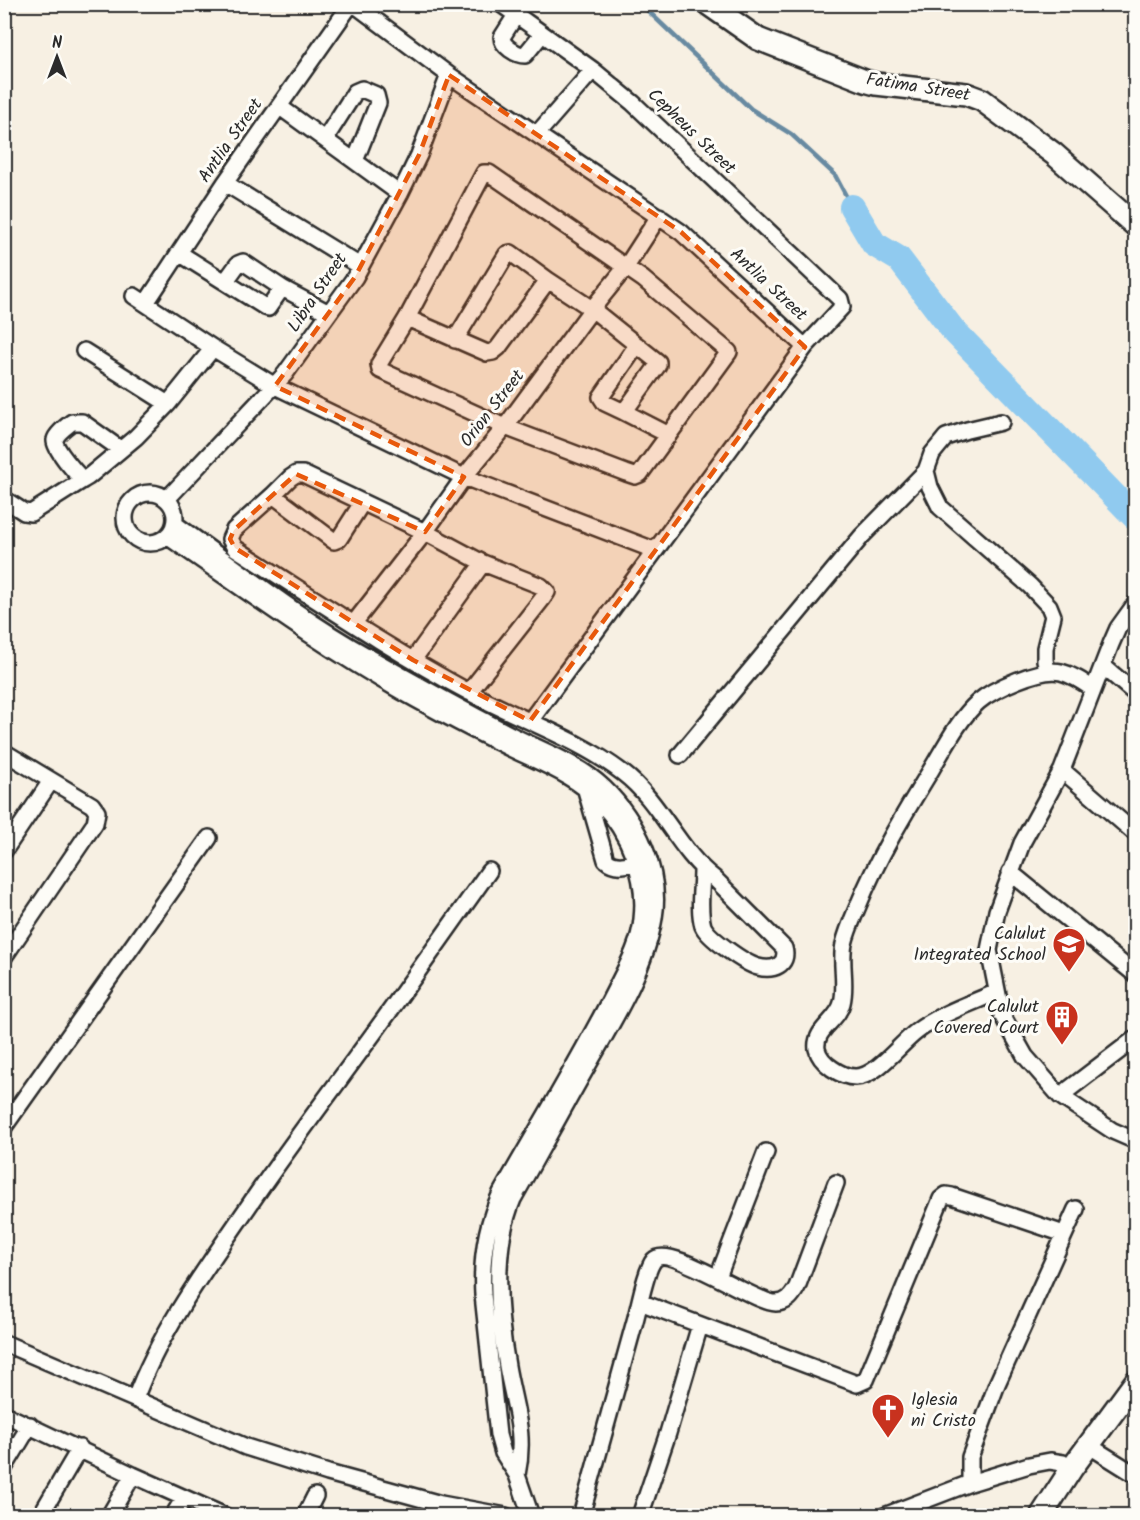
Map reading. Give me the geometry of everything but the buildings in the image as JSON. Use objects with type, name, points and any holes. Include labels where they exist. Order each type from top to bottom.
[{"type":"street","name":"Antlia Street","points":[[213,348],[140,299],[179,253],[225,183],[352,4],[449,75],[692,240],[805,347],[530,721]]},
{"type":"street","name":"Cepheus Street","points":[[501,4],[593,70],[633,103],[843,303],[842,307],[805,347]]},
{"type":"street","name":"Fatima Street","points":[[708,4],[758,39],[865,81],[966,94],[982,100],[1054,154],[1136,226]]},
{"type":"street","points":[[516,15],[502,37],[505,45],[521,56],[525,55],[542,34]]},
{"type":"street","points":[[537,134],[593,70]]},
{"type":"street","name":"Libra Street","points":[[167,499],[275,386],[355,277],[419,155],[449,75]]},
{"type":"street","points":[[325,139],[355,92],[362,89],[376,95],[378,103],[355,161]]},
{"type":"street","points":[[280,106],[400,194]]},
{"type":"street","points":[[484,173],[489,173],[626,267],[667,298],[729,352],[640,474],[635,476],[505,427],[380,370],[378,364],[407,318],[484,173]]},
{"type":"street","points":[[225,183],[360,266]]},
{"type":"street","name":"Orion Street","points":[[354,623],[626,267],[659,216]]},
{"type":"street","points":[[179,253],[268,308],[282,288]]},
{"type":"street","points":[[455,340],[507,254],[512,253],[592,309],[656,360],[658,365],[624,412]]},
{"type":"street","points":[[225,282],[238,264],[243,262],[282,288],[329,313]]},
{"type":"street","points":[[407,318],[487,353],[493,352],[548,280]]},
{"type":"street","points":[[637,345],[601,397],[605,403],[667,434]]},
{"type":"street","points":[[4,499],[24,512],[31,513],[83,480],[168,404],[213,348],[275,386],[464,477],[654,550]]},
{"type":"street","points":[[84,351],[168,404]]},
{"type":"street","points":[[83,480],[54,442],[55,438],[72,422],[82,422],[120,449]]},
{"type":"street","points":[[680,755],[862,536],[926,471],[932,454],[946,437],[1001,422]]},
{"type":"street","points":[[926,471],[930,488],[940,507],[1030,586],[1049,606],[1053,616],[1045,648],[1044,660],[1047,671]]},
{"type":"street","points":[[469,692],[547,592],[541,585],[483,563],[425,532],[303,474],[296,474],[290,478],[234,530],[230,539],[235,548],[412,660],[469,692],[579,746],[625,775],[657,807],[702,870],[715,879],[784,948],[785,961],[770,968],[757,967],[728,950],[709,934],[704,926],[701,910],[702,870]]},
{"type":"street","points":[[144,493],[152,493],[167,499],[175,514],[171,530],[152,543],[136,538],[126,525],[125,517],[131,502],[144,493]]},
{"type":"street","points":[[273,495],[334,541],[339,539],[362,503]]},
{"type":"street","points":[[171,530],[286,619],[324,636],[399,689],[459,723],[573,779],[588,782],[643,860],[642,920],[638,956],[602,1015],[494,1208],[495,1230],[482,1272],[499,1368],[520,1430],[520,1460],[517,1475]]},
{"type":"street","points":[[412,660],[483,563]]},
{"type":"street","points":[[1136,603],[1118,628],[1062,770],[1022,843],[997,911],[989,950],[1002,1015],[1025,1056],[1060,1096],[1113,1131],[1136,1141]]},
{"type":"street","points":[[1103,666],[1136,694]]},
{"type":"street","points":[[997,992],[958,1008],[916,1032],[866,1076],[854,1077],[832,1069],[817,1052],[817,1040],[842,1005],[844,944],[869,878],[890,838],[952,735],[977,703],[1005,686],[1047,671],[1074,676],[1093,689]]},
{"type":"street","points":[[4,752],[92,805],[97,812],[95,823],[4,957]]},
{"type":"street","points":[[1062,770],[1136,834]]},
{"type":"street","points":[[4,851],[51,781]]},
{"type":"street","points":[[588,782],[606,860],[615,866],[643,860]]},
{"type":"street","points":[[4,1127],[209,838]]},
{"type":"street","points":[[135,1399],[147,1366],[165,1333],[221,1246],[489,871]]},
{"type":"street","points":[[1010,872],[1136,975]]},
{"type":"street","points":[[1060,1096],[1136,1038]]},
{"type":"street","points":[[718,1277],[766,1152]]},
{"type":"street","points":[[580,1515],[640,1302],[655,1258],[660,1256],[671,1258],[771,1302],[786,1301],[792,1296],[836,1183]]},
{"type":"street","points":[[640,1302],[857,1384],[866,1380],[941,1199],[946,1195],[1064,1234]]},
{"type":"street","points":[[970,1483],[969,1466],[973,1448],[997,1384],[1076,1209]]},
{"type":"street","points":[[640,1515],[668,1433],[700,1325]]},
{"type":"street","points":[[4,1343],[246,1447],[328,1473],[441,1504],[506,1515]]},
{"type":"street","points":[[499,1368],[498,1436],[503,1453],[517,1475],[531,1515]]},
{"type":"street","points":[[1041,1515],[1088,1445],[1136,1382]]},
{"type":"street","points":[[4,1414],[133,1475],[225,1515]]},
{"type":"street","points":[[4,1468],[30,1425]]},
{"type":"street","points":[[498,1436],[520,1430]]},
{"type":"street","points":[[1088,1445],[1136,1475]]},
{"type":"street","points":[[40,1515],[80,1448]]},
{"type":"street","points":[[884,1515],[970,1483],[1029,1465],[1050,1461],[1063,1463],[1072,1468]]},
{"type":"street","points":[[109,1515],[133,1475]]},
{"type":"street","points":[[305,1515],[315,1496]]},
{"type":"street","points":[[173,1515],[184,1498]]},
{"type":"highlighted area","points":[[449,75],[681,232],[805,347],[530,721],[413,660],[235,548],[230,539],[234,530],[296,474],[425,532],[464,477],[275,386],[355,277],[419,155]]},
{"type":"waterway","points":[[632,4],[646,9],[751,109],[791,134],[835,175],[852,207]]},
{"type":"waterway","points":[[852,207],[874,244],[899,259],[953,330],[1136,518]]},
{"type":"place","name":"Calulut Integrated School","points":[[1069,973]]},
{"type":"place","name":"Calulut Covered Court","points":[[1062,1046]]},
{"type":"place","name":"Iglesia ni Cristo","points":[[888,1439]]}]
